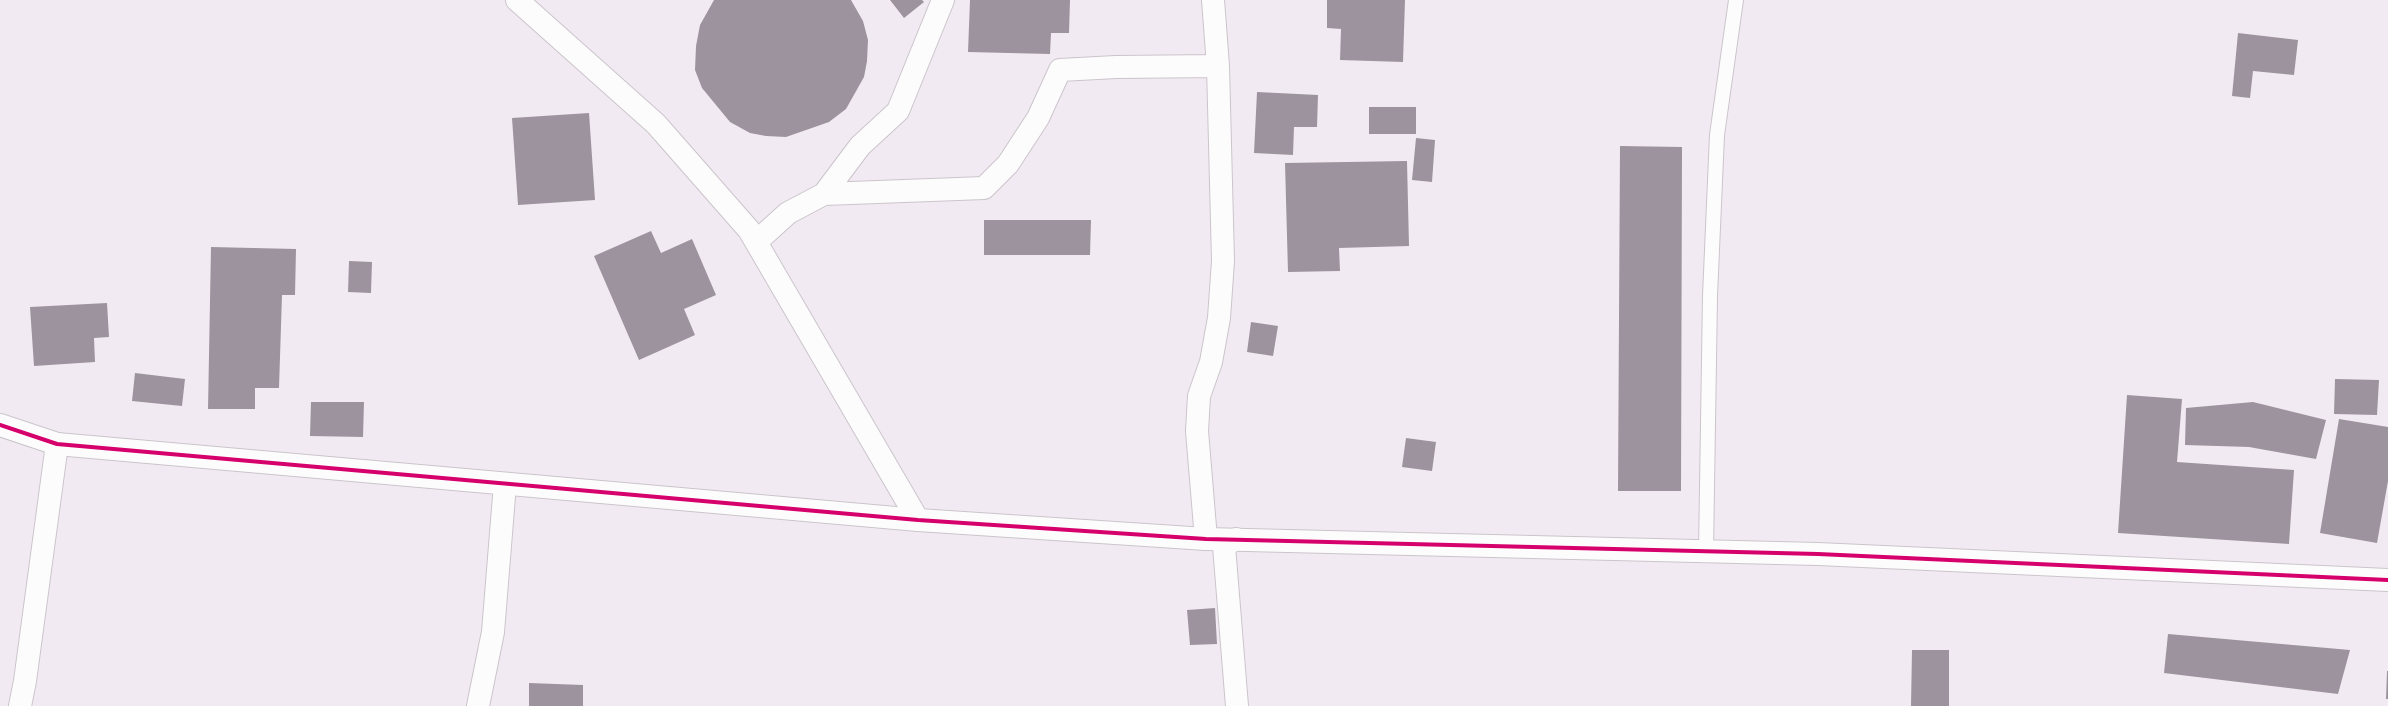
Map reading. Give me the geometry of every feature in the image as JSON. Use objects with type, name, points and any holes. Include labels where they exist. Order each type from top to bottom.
[{"type":"street","points":[[517,0],[656,124],[706,179],[749,230],[918,520]]},
{"type":"street","points":[[756,242],[788,213],[824,194],[860,146],[898,111],[943,0]]},
{"type":"street","points":[[1206,539],[1197,431],[1199,396],[1211,362],[1219,318],[1223,261],[1218,66],[1213,0]]},
{"type":"street","points":[[824,194],[984,188],[1008,164],[1038,118],[1060,70],[1116,67],[1218,66]]},
{"type":"street","points":[[0,425],[57,444],[918,520],[1206,539],[1826,554],[2388,580]]},
{"type":"street","points":[[20,706],[25,681],[57,444]]},
{"type":"street","points":[[478,706],[493,632],[505,484]]},
{"type":"street","points":[[1236,539],[1224,546],[1237,706]]},
{"type":"lane","points":[[1706,551],[1710,296],[1717,135],[1736,0]]},
{"type":"building","points":[[714,0],[851,0],[863,21],[868,40],[867,61],[864,77],[846,109],[829,122],[786,137],[766,136],[750,133],[730,122],[702,88],[695,70],[696,46],[700,25]]},
{"type":"building","points":[[890,0],[922,0],[924,2],[904,18]]},
{"type":"building","points":[[970,0],[1070,0],[1069,33],[1051,33],[1050,54],[968,52]]},
{"type":"building","points":[[1327,0],[1405,0],[1403,62],[1340,60],[1341,29],[1327,28]]},
{"type":"building","points":[[2238,33],[2298,40],[2294,75],[2253,71],[2250,98],[2232,96]]},
{"type":"building","points":[[1257,92],[1318,95],[1317,127],[1294,127],[1293,155],[1254,153]]},
{"type":"building","points":[[1369,107],[1416,107],[1416,134],[1369,134]]},
{"type":"building","points":[[589,113],[595,200],[518,205],[512,118]]},
{"type":"building","points":[[1416,138],[1435,140],[1432,182],[1412,180]]},
{"type":"building","points":[[1620,146],[1682,147],[1681,491],[1618,491]]},
{"type":"building","points":[[1407,161],[1409,246],[1339,248],[1340,271],[1288,272],[1285,163]]},
{"type":"building","points":[[984,220],[1091,220],[1090,255],[984,255]]},
{"type":"building","points":[[651,231],[661,253],[692,239],[716,295],[684,309],[695,335],[639,360],[594,256]]},
{"type":"building","points":[[211,247],[296,249],[295,295],[282,295],[279,388],[255,388],[255,409],[208,409]]},
{"type":"building","points":[[349,261],[372,262],[371,293],[348,292]]},
{"type":"building","points":[[107,303],[109,337],[94,338],[95,362],[34,366],[30,307]]},
{"type":"building","points":[[1251,322],[1278,326],[1273,356],[1247,352]]},
{"type":"building","points":[[135,373],[185,379],[182,406],[132,401]]},
{"type":"building","points":[[2335,379],[2379,380],[2377,415],[2334,414]]},
{"type":"building","points":[[2127,395],[2182,399],[2177,462],[2294,470],[2289,544],[2118,533]]},
{"type":"building","points":[[311,402],[364,402],[363,437],[310,436]]},
{"type":"building","points":[[2253,402],[2326,420],[2316,459],[2249,447],[2185,445],[2186,408]]},
{"type":"building","points":[[2339,419],[2388,427],[2388,481],[2377,543],[2320,533]]},
{"type":"building","points":[[1406,438],[1436,442],[1432,471],[1402,467]]},
{"type":"building","points":[[1215,608],[1217,644],[1190,645],[1187,610]]},
{"type":"building","points":[[2168,634],[2350,650],[2338,694],[2164,673]]},
{"type":"building","points":[[1912,650],[1949,650],[1949,706],[1911,706]]},
{"type":"building","points":[[2387,671],[2388,699],[2386,699]]},
{"type":"building","points":[[529,683],[583,685],[583,706],[529,706]]},
{"type":"cycle path","points":[[0,425],[57,444],[918,520],[1206,539],[1818,554],[2388,580]]}]
